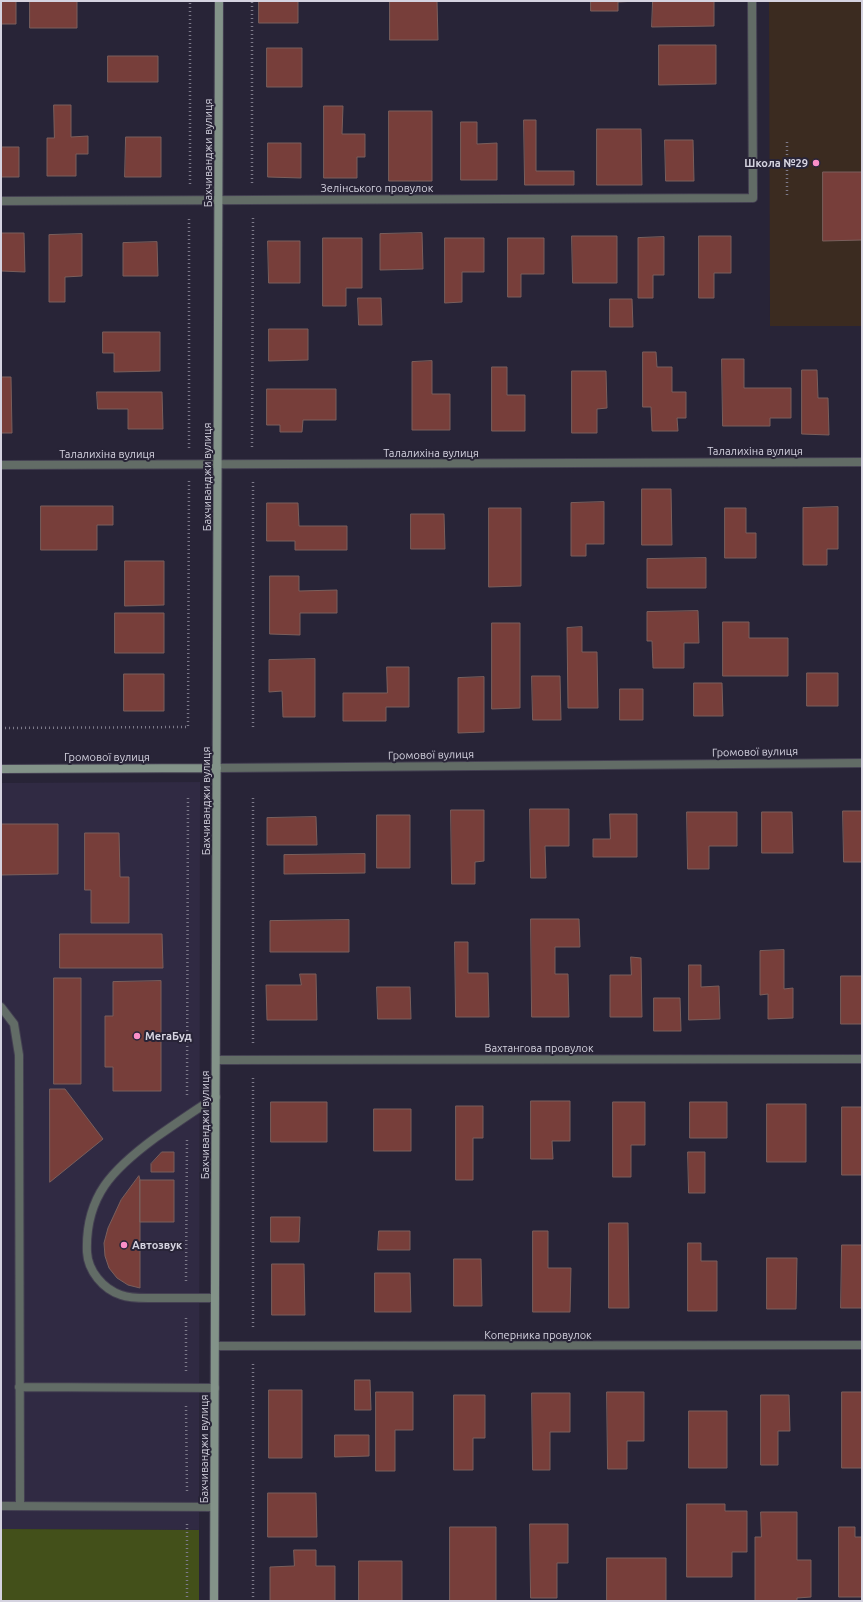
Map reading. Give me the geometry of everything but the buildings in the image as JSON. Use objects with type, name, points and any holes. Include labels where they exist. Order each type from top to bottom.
[{"type":"street","name":"Бахчиванджи вулиця","points":[[214,1601],[219,1]]},
{"type":"street","name":"Зелінського провулок","points":[[1,201],[753,198],[752,1]]},
{"type":"street","name":"Талалихіна вулиця","points":[[1,465],[862,462]]},
{"type":"street","name":"Громової вулиця","points":[[1,768],[217,768],[862,762]]},
{"type":"street","points":[[1,1007],[14,1024],[19,1055],[20,1506]]},
{"type":"street","name":"Вахтангова провулок","points":[[216,1060],[862,1059]]},
{"type":"street","points":[[215,1298],[134,1298],[121,1295],[109,1289],[98,1280],[91,1268],[87,1255],[87,1242],[89,1221],[95,1202],[105,1184],[118,1168],[187,1115],[216,1097]]},
{"type":"street","name":"Коперника провулок","points":[[215,1346],[862,1345]]},
{"type":"street","points":[[20,1387],[215,1388]]},
{"type":"street","points":[[1,1506],[214,1507]]},
{"type":"path","points":[[1,728],[188,727],[190,1]]},
{"type":"path","points":[[252,1],[253,727]]},
{"type":"path","points":[[787,142],[787,198]]},
{"type":"path","points":[[253,798],[253,1601]]},
{"type":"path","points":[[186,1388],[187,1601]]},
{"type":"shaded area","name":"Школа №29","points":[[769,1],[862,1],[862,326],[770,326]]},
{"type":"shaded area","points":[[200,782],[199,1530],[1,1529],[1,783]]},
{"type":"green space","points":[[1,1529],[199,1530],[199,1601],[1,1601]]},
{"type":"place","name":"Школа №29","points":[[816,163]]},
{"type":"place","name":"МегаБуд","points":[[137,1036]]},
{"type":"place","name":"Автозвук","points":[[124,1245]]}]
